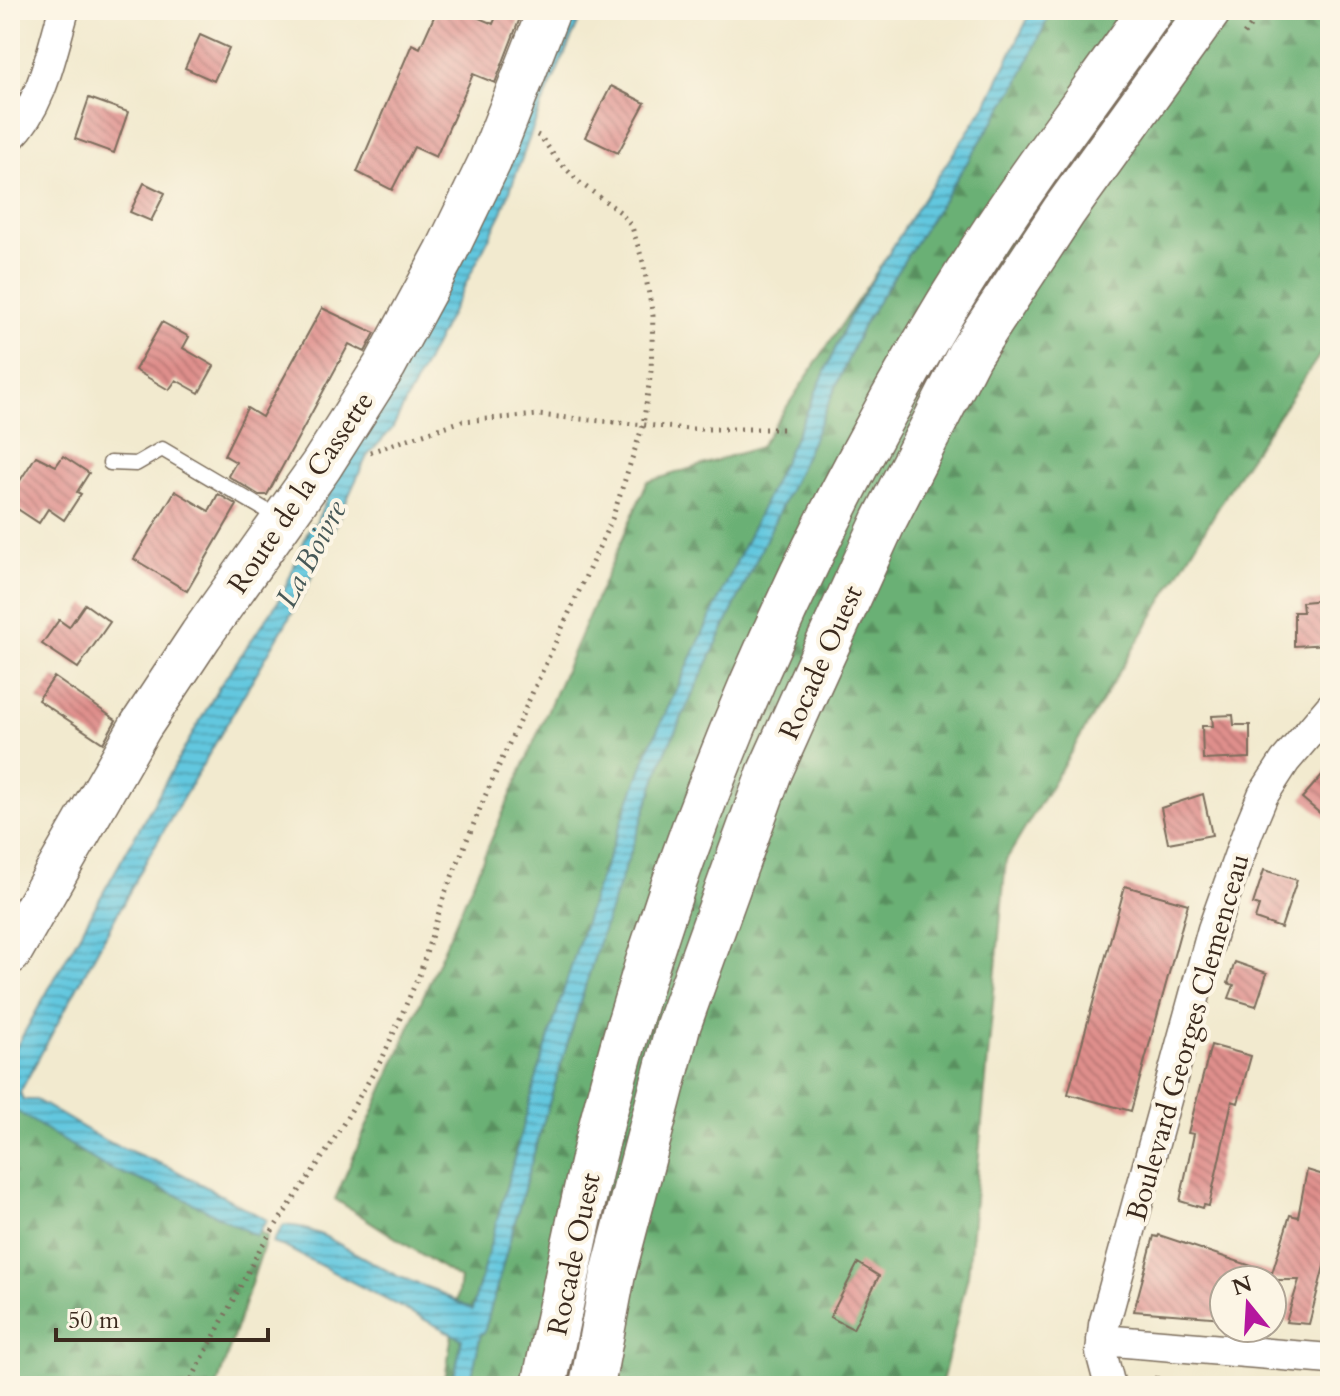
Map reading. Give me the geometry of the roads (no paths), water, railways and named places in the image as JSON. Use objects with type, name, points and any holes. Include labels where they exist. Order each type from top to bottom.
[{"type":"main road","name":"Rocade Ouest","points":[[544,1386],[595,1153],[648,968],[694,832],[779,621],[866,448],[943,314],[1031,177],[1151,10]]},
{"type":"main road","name":"Rocade Ouest","points":[[592,1386],[613,1274],[678,1026],[769,774],[884,521],[969,355],[1064,211],[1226,22]]},
{"type":"street","points":[[10,137],[21,126],[39,93],[64,10]]},
{"type":"street","name":"Route de la Cassette","points":[[10,953],[140,727],[321,466],[385,365],[446,252],[490,161],[549,10]]},
{"type":"street","name":"Boulevard Georges Clemenceau","points":[[1110,1386],[1103,1365],[1102,1340],[1107,1310],[1213,929],[1263,795],[1285,761],[1330,708]]},
{"type":"street","points":[[1102,1340],[1327,1350]]},
{"type":"lane","points":[[110,463],[136,464],[162,449],[282,520]]},
{"type":"water","name":"La Boivre","points":[[564,10],[584,10],[539,112],[502,212],[392,429],[367,456],[305,591],[150,854],[20,1092],[23,1100],[36,1100],[106,1141],[171,1168],[267,1220],[256,1236],[175,1194],[104,1166],[10,1107],[10,1058],[219,687],[282,596],[311,524],[315,525],[329,494],[333,472]]},
{"type":"water","points":[[1032,10],[1052,10],[1018,83],[863,325],[810,446],[666,751],[599,942],[536,1146],[484,1333],[481,1333],[470,1386],[452,1386],[462,1339],[272,1243],[284,1225],[300,1227],[472,1310],[538,1072],[592,900],[650,746],[849,318],[916,209],[987,103]]}]
